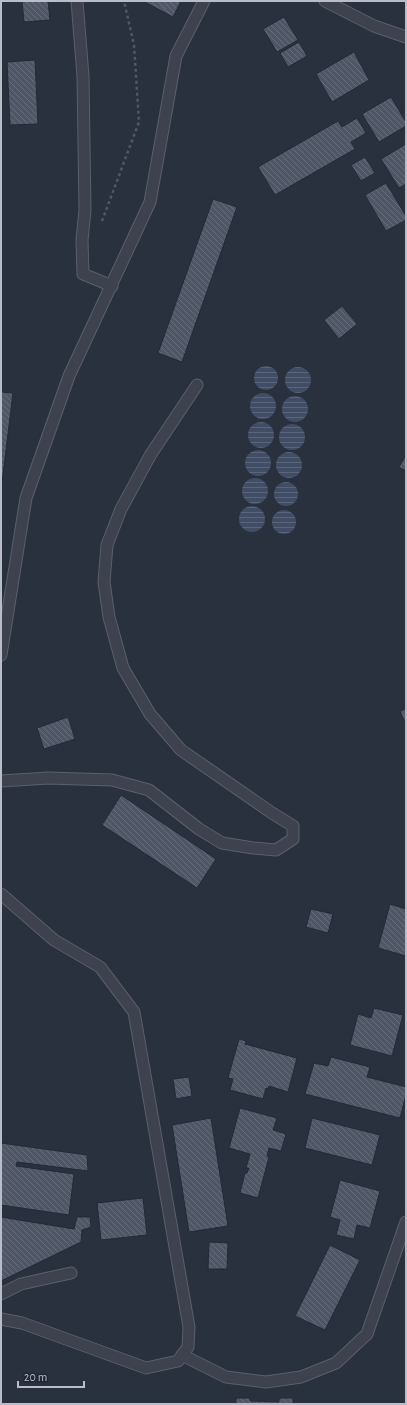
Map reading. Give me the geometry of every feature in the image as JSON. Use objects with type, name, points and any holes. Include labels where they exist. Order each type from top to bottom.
[{"type":"lane","points":[[77,1],[83,76],[83,274],[112,286]]},
{"type":"lane","points":[[1,655],[26,498],[70,376],[150,202],[176,56],[204,1]]},
{"type":"lane","points":[[325,1],[374,26],[406,37]]},
{"type":"lane","points":[[1,781],[48,778],[112,780],[149,790],[199,829],[222,843],[276,850],[293,839],[293,826],[180,750],[150,714],[123,668],[109,617],[104,582],[107,545],[121,509],[151,454],[197,385]]},
{"type":"lane","points":[[1,894],[54,940],[100,967],[134,1012],[189,1327],[188,1347],[178,1361],[146,1368],[22,1323],[1,1319]]},
{"type":"lane","points":[[182,1355],[226,1377],[266,1382],[301,1377],[336,1363],[367,1334],[406,1222]]},
{"type":"lane","points":[[1,1294],[21,1284],[71,1273]]},
{"type":"path","points":[[102,223],[139,122],[134,45],[124,1]]},
{"type":"water","points":[[261,366],[271,366],[278,373],[278,383],[271,390],[261,390],[254,383],[254,373]]},
{"type":"water","points":[[298,367],[307,371],[311,380],[307,389],[298,393],[289,389],[285,380],[289,371]]},
{"type":"water","points":[[263,393],[272,397],[276,406],[272,415],[263,419],[254,415],[250,406],[254,397]]},
{"type":"water","points":[[295,396],[304,400],[308,409],[304,418],[295,422],[286,418],[282,409],[286,400]]},
{"type":"water","points":[[261,422],[270,426],[274,435],[270,444],[261,448],[252,444],[248,435],[252,426]]},
{"type":"water","points":[[292,424],[301,428],[305,437],[301,446],[292,450],[283,446],[279,437],[283,428]]},
{"type":"water","points":[[258,450],[267,454],[271,463],[267,472],[258,476],[249,472],[245,463],[249,454]]},
{"type":"water","points":[[289,452],[298,456],[302,465],[298,474],[289,478],[280,474],[276,465],[280,456]]},
{"type":"water","points":[[255,478],[264,482],[268,491],[264,500],[255,504],[246,500],[242,491],[246,482]]},
{"type":"water","points":[[281,482],[291,482],[298,489],[298,499],[291,506],[281,506],[274,499],[274,489]]},
{"type":"water","points":[[252,506],[261,510],[265,519],[261,528],[252,532],[243,528],[239,519],[243,510]]},
{"type":"water","points":[[279,510],[289,510],[296,517],[296,527],[289,534],[279,534],[272,527],[272,517]]},
{"type":"building","points":[[22,1],[48,1],[50,20],[24,22]]},
{"type":"building","points":[[143,1],[181,1],[173,17]]},
{"type":"building","points":[[284,17],[298,40],[277,52],[263,29]]},
{"type":"building","points":[[299,42],[307,56],[288,67],[280,53]]},
{"type":"building","points":[[354,52],[369,80],[332,102],[316,74]]},
{"type":"building","points":[[35,60],[38,124],[10,125],[7,62]]},
{"type":"building","points":[[391,97],[406,122],[406,126],[379,142],[362,114]]},
{"type":"building","points":[[357,118],[366,133],[351,142],[355,149],[275,195],[258,167],[338,121],[342,127]]},
{"type":"building","points":[[406,144],[406,184],[399,188],[381,159]]},
{"type":"building","points":[[365,157],[375,173],[361,181],[351,165]]},
{"type":"building","points":[[386,183],[406,216],[406,220],[386,231],[365,195]]},
{"type":"building","points":[[213,199],[237,207],[182,362],[158,353]]},
{"type":"building","points":[[342,306],[357,324],[339,339],[324,320]]},
{"type":"building","points":[[1,392],[13,393],[2,483],[1,482]]},
{"type":"building","points":[[406,455],[406,471],[399,467]]},
{"type":"building","points":[[406,709],[406,725],[400,711]]},
{"type":"building","points":[[68,717],[75,739],[44,749],[37,728]]},
{"type":"building","points":[[121,795],[216,859],[197,888],[102,825]]},
{"type":"building","points":[[390,904],[406,909],[406,956],[378,948]]},
{"type":"building","points":[[311,909],[333,914],[328,933],[306,927]]},
{"type":"building","points":[[374,1008],[403,1015],[392,1056],[350,1045],[358,1014],[371,1018]]},
{"type":"building","points":[[239,1039],[246,1041],[245,1044],[297,1058],[288,1092],[269,1086],[268,1089],[266,1088],[263,1099],[230,1090],[233,1079],[228,1078]]},
{"type":"building","points":[[331,1057],[370,1067],[367,1077],[406,1087],[406,1095],[400,1118],[305,1094],[314,1063],[328,1066]]},
{"type":"building","points":[[189,1077],[192,1096],[176,1099],[173,1079]]},
{"type":"building","points":[[240,1108],[277,1118],[273,1130],[286,1134],[281,1151],[269,1148],[267,1156],[269,1157],[258,1198],[240,1193],[245,1173],[247,1173],[249,1168],[246,1168],[250,1154],[229,1148]]},
{"type":"building","points":[[211,1118],[228,1226],[189,1232],[172,1125]]},
{"type":"building","points":[[312,1118],[380,1135],[372,1165],[305,1148]]},
{"type":"building","points":[[1,1143],[87,1155],[88,1171],[17,1162],[16,1166],[74,1174],[69,1215],[1,1205]]},
{"type":"building","points":[[340,1180],[380,1191],[370,1228],[357,1225],[354,1239],[336,1235],[340,1220],[330,1217]]},
{"type":"building","points":[[143,1198],[147,1235],[101,1240],[97,1203]]},
{"type":"building","points":[[1,1217],[74,1229],[77,1217],[90,1217],[91,1227],[82,1230],[81,1242],[1,1281]]},
{"type":"building","points":[[209,1242],[228,1243],[227,1269],[208,1269]]},
{"type":"building","points":[[330,1245],[360,1260],[325,1330],[295,1316]]},
{"type":"building","points":[[236,1398],[250,1398],[250,1401],[279,1402],[279,1398],[293,1398],[293,1404],[236,1404]]}]
